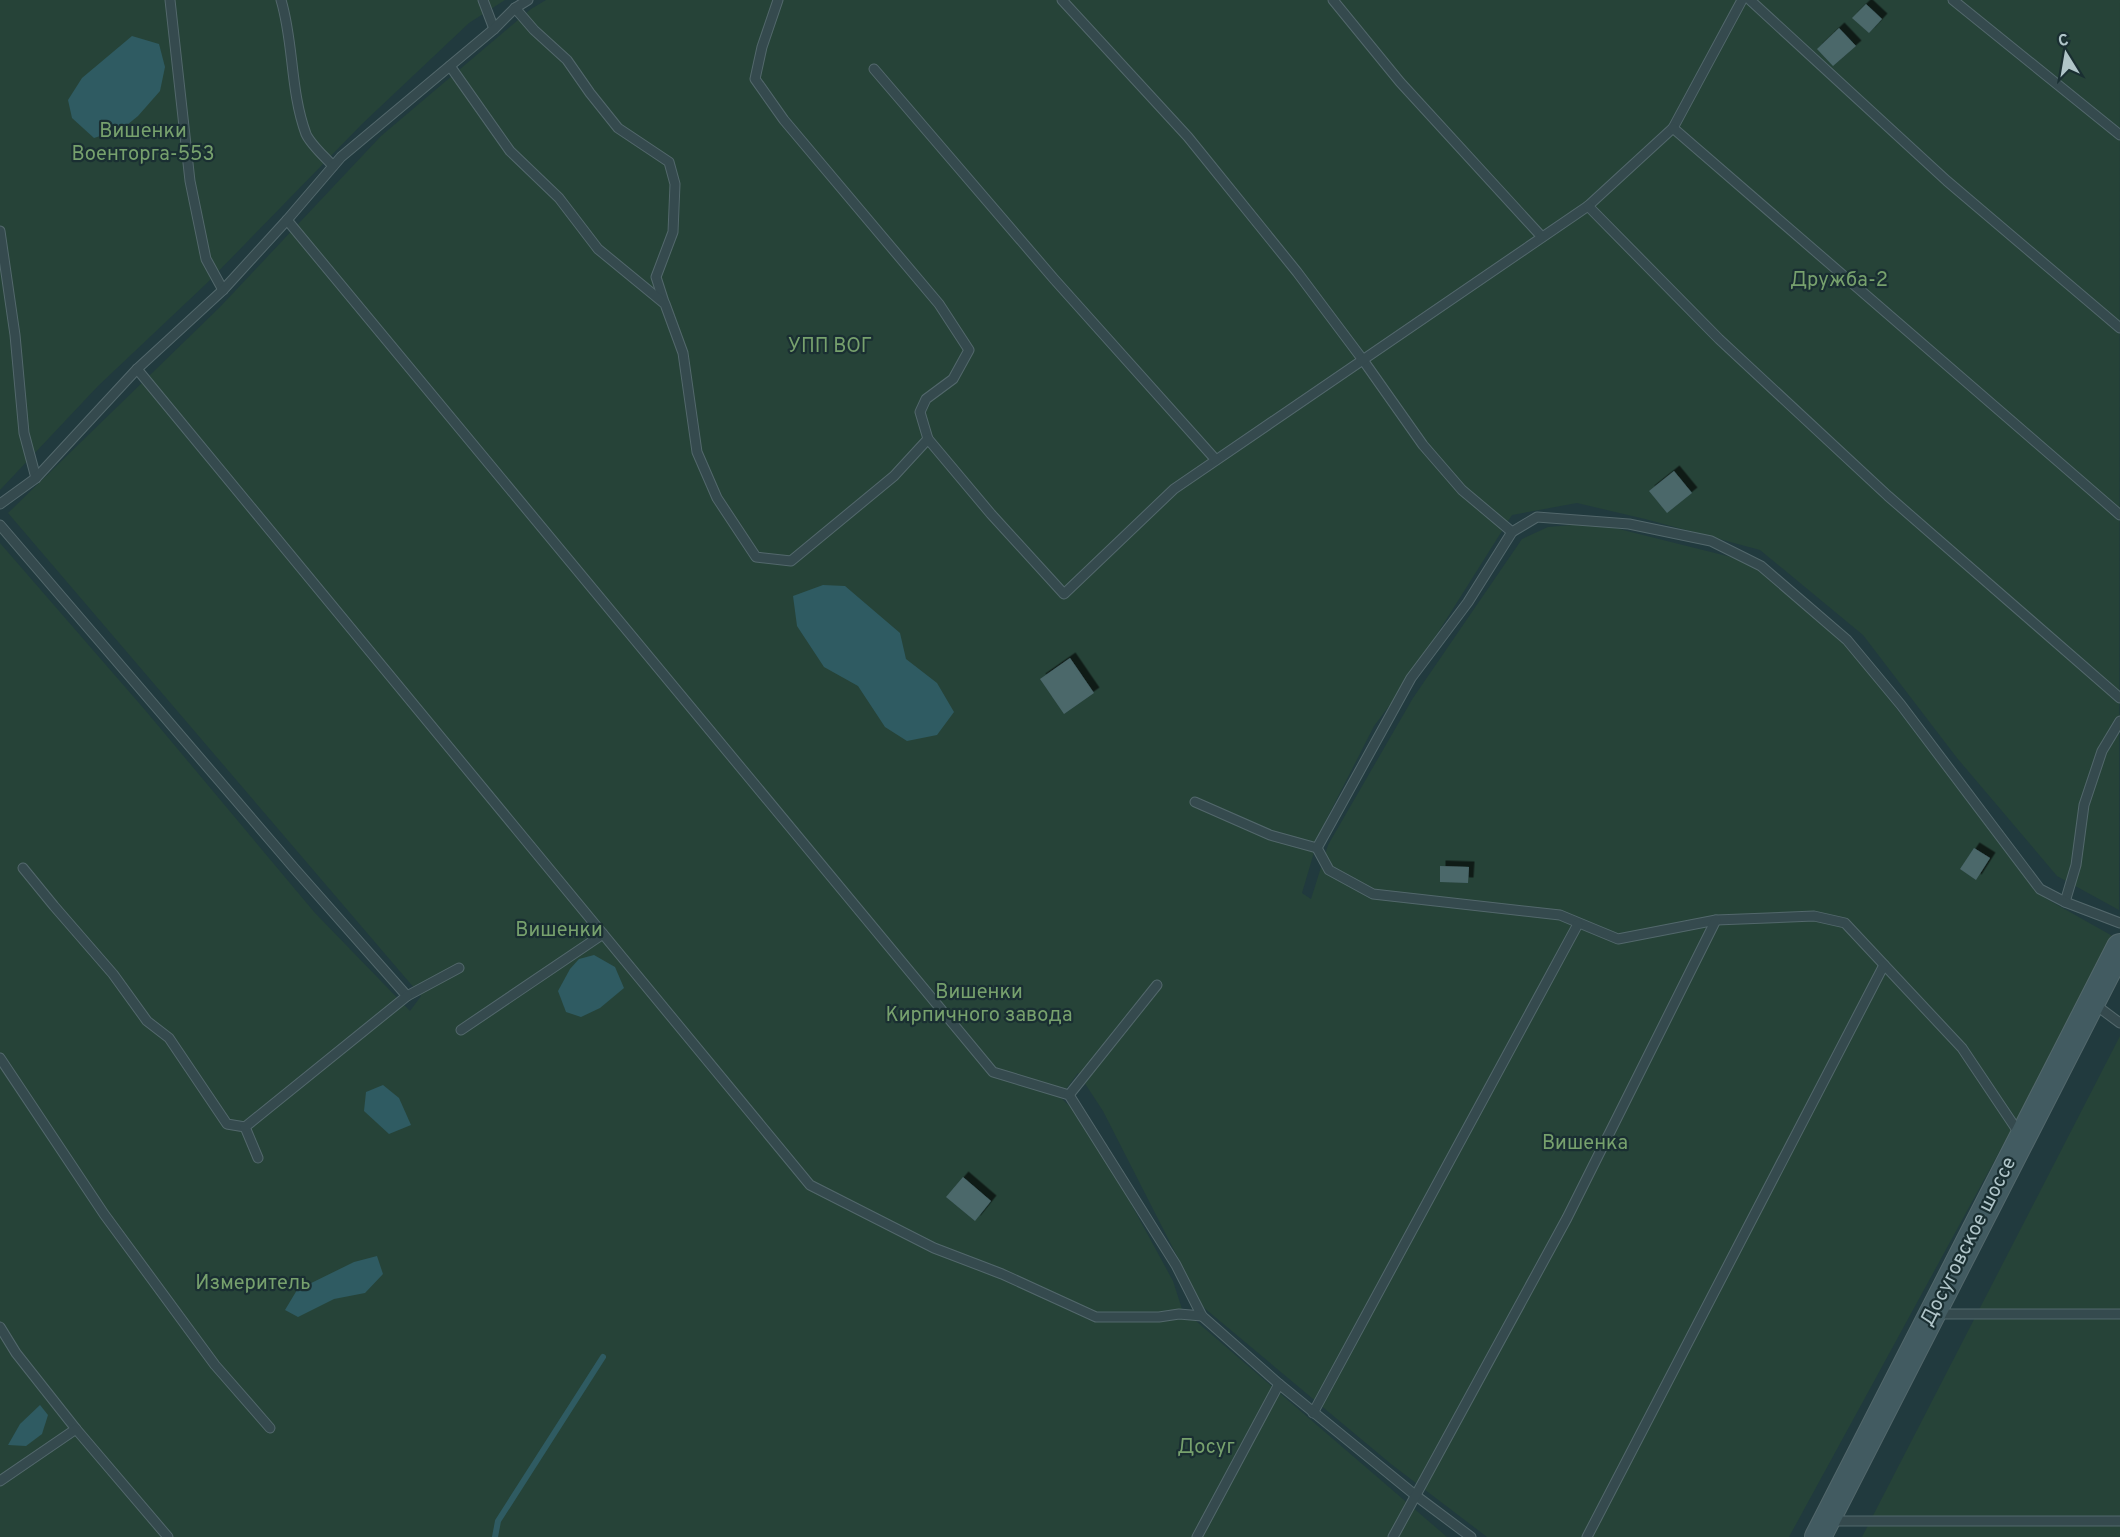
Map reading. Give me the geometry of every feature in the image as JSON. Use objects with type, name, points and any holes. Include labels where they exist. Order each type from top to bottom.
[{"type":"main road","name":"Досуговское шоссе","points":[[1822,1529],[2120,948]]},
{"type":"lane","points":[[170,0],[190,181],[206,259],[223,290]]},
{"type":"lane","points":[[281,0],[287,22],[297,96],[307,136],[333,166]]},
{"type":"lane","points":[[483,0],[494,28]]},
{"type":"lane","points":[[0,504],[36,478],[137,369],[223,290],[341,157],[515,8],[528,0]]},
{"type":"lane","points":[[778,0],[762,48],[755,79],[784,120],[939,304],[969,350],[953,378],[926,399],[920,412],[928,439],[991,514],[1064,594],[1174,489],[1588,206],[1673,128],[1742,0]]},
{"type":"lane","points":[[1062,0],[1188,137],[1297,272],[1423,445],[1462,490],[1512,532]]},
{"type":"lane","points":[[1333,0],[1400,82],[1542,237]]},
{"type":"lane","points":[[1750,0],[1947,181],[2120,328]]},
{"type":"lane","points":[[1953,0],[2120,135]]},
{"type":"lane","points":[[515,8],[534,30],[567,60],[618,128],[669,162],[675,184],[674,232],[656,277],[683,353],[697,452],[717,498],[756,557],[791,561],[894,476],[928,439]]},
{"type":"lane","points":[[450,66],[510,151],[559,198],[598,249],[665,304]]},
{"type":"lane","points":[[874,69],[1062,287],[1216,460]]},
{"type":"lane","points":[[1673,128],[2120,514]]},
{"type":"lane","points":[[1588,206],[1719,339],[1863,473],[2051,640],[2120,698]]},
{"type":"lane","points":[[287,220],[993,1072],[1069,1095],[1176,1265],[1202,1316],[1313,1413],[1471,1537]]},
{"type":"lane","points":[[0,231],[15,336],[24,433],[36,478]]},
{"type":"lane","points":[[137,369],[810,1185],[934,1248],[1002,1274],[1096,1317],[1159,1317],[1179,1314],[1202,1316]]},
{"type":"lane","points":[[1317,848],[1411,678],[1468,602],[1512,532],[1537,518],[1629,524],[1712,541],[1761,566],[1847,640],[1900,705],[2040,888],[2066,902],[2120,923]]},
{"type":"lane","points":[[0,525],[294,868],[407,996]]},
{"type":"lane","points":[[2066,902],[2076,865],[2084,805],[2102,752],[2120,721]]},
{"type":"lane","points":[[1195,802],[1270,836],[1317,848],[1329,870],[1373,894],[1560,915],[1618,939],[1716,920],[1814,916],[1845,923],[1962,1048],[2022,1137]]},
{"type":"lane","points":[[23,868],[113,974],[147,1021],[169,1038],[227,1124],[245,1127],[407,996],[459,969]]},
{"type":"lane","points":[[1393,1537],[1567,1218],[1716,920]]},
{"type":"lane","points":[[1313,1413],[1578,924]]},
{"type":"lane","points":[[461,1030],[603,934]]},
{"type":"lane","points":[[1587,1537],[1884,965]]},
{"type":"lane","points":[[1069,1095],[1157,985]]},
{"type":"lane","points":[[2092,1002],[2120,1023]]},
{"type":"lane","points":[[0,1058],[104,1214],[215,1365],[270,1428]]},
{"type":"lane","points":[[245,1127],[258,1158]]},
{"type":"lane","points":[[1932,1314],[2120,1314]]},
{"type":"lane","points":[[0,1327],[16,1353],[76,1429],[168,1537]]},
{"type":"lane","points":[[1197,1537],[1279,1384]]},
{"type":"lane","points":[[0,1481],[76,1429]]},
{"type":"lane","points":[[1822,1529],[2120,1521]]},
{"type":"green space","name":"Вишенки Военторга-553","points":[[0,0],[505,0],[469,23],[362,124],[207,283],[98,386],[0,490]]},
{"type":"green space","points":[[546,0],[2120,0],[2119,910],[2057,876],[1957,758],[1863,635],[1760,550],[1577,503],[1512,515],[1405,685],[1374,726],[1320,832],[1302,893],[1311,899],[1328,845],[1413,698],[1522,539],[1548,527],[1595,523],[1747,561],[1850,649],[2045,898],[2116,938],[1789,1537],[1487,1537],[1391,1464],[1203,1307],[1103,1111],[1078,1073],[1060,1097],[1087,1123],[1173,1281],[1182,1309],[1447,1537],[0,1537],[0,543],[145,710],[315,913],[410,1011],[421,996],[8,513],[220,307],[381,136],[531,9]]},
{"type":"green space","points":[[2120,1036],[2120,1537],[1862,1537]]},
{"type":"water","points":[[132,36],[159,44],[165,67],[160,91],[138,116],[122,129],[94,138],[72,118],[68,100],[82,78]]},
{"type":"water","points":[[823,585],[845,586],[900,633],[906,659],[937,683],[954,712],[937,735],[907,741],[885,727],[858,686],[824,667],[797,626],[793,596]]},
{"type":"water","points":[[594,955],[615,967],[624,988],[600,1008],[581,1017],[566,1012],[558,991],[570,969],[579,959]]},
{"type":"water","points":[[383,1085],[399,1098],[411,1125],[389,1134],[364,1111],[366,1092]]},
{"type":"water","points":[[377,1256],[383,1274],[365,1293],[334,1299],[298,1317],[285,1310],[297,1290],[354,1262]]},
{"type":"water","points":[[40,1405],[48,1415],[42,1434],[26,1446],[8,1445],[20,1424]]},
{"type":"building","points":[[1866,4],[1882,19],[1869,33],[1852,18]]},
{"type":"building","points":[[1839,28],[1856,46],[1833,66],[1817,49]]},
{"type":"building","points":[[1674,471],[1692,493],[1667,513],[1649,491]]},
{"type":"building","points":[[1070,658],[1094,693],[1064,714],[1040,679]]},
{"type":"building","points":[[1974,848],[1990,858],[1976,880],[1960,869]]},
{"type":"building","points":[[1440,866],[1469,867],[1468,883],[1440,882]]},
{"type":"building","points":[[963,1177],[991,1201],[975,1221],[946,1197]]},
{"type":"waterway","points":[[495,1537],[498,1521],[603,1357]]},
{"type":"park label","name":"Дружба-2","points":[[1839,281]]},
{"type":"park label","name":"УПП ВОГ","points":[[830,347]]},
{"type":"park label","name":"Вишенки","points":[[559,931]]},
{"type":"park label","name":"Вишенки Кирпичного завода","points":[[979,1004]]},
{"type":"park label","name":"Вишенка","points":[[1585,1144]]},
{"type":"park label","name":"Измеритель","points":[[253,1284]]},
{"type":"park label","name":"Досуг","points":[[1206,1448]]}]
